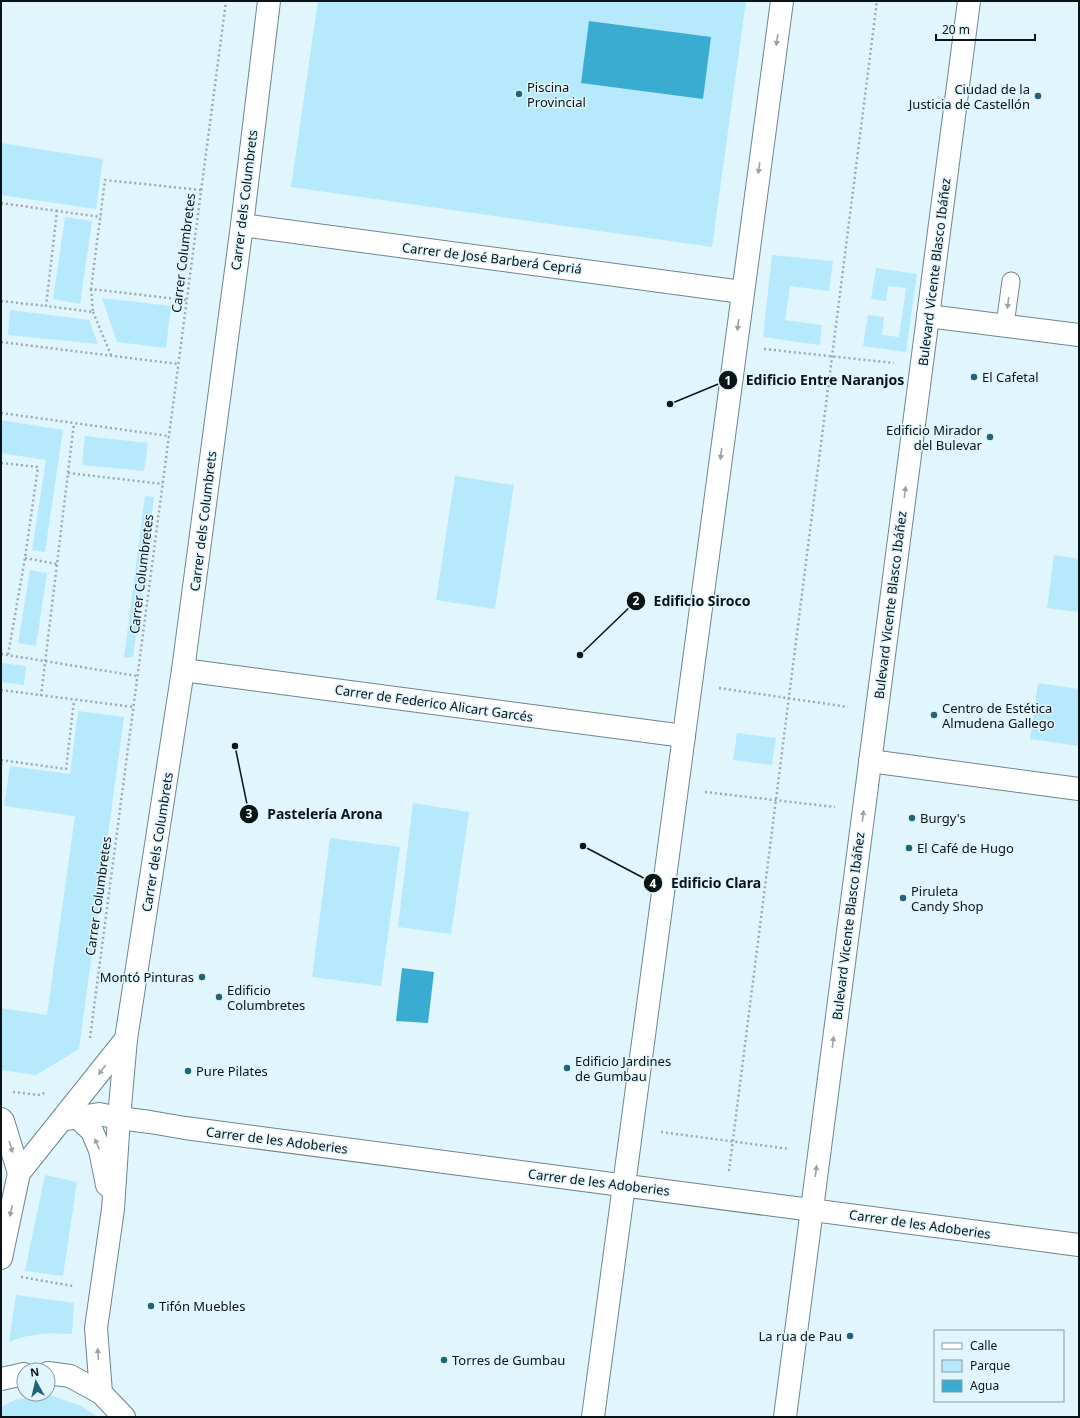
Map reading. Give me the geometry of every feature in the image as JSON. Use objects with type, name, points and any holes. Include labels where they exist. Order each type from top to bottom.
[{"type":"street","name":"Carrer dels Columbrets","points":[[101,1393],[96,1328],[113,1209],[126,1039],[183,670],[242,225],[269,1]]},
{"type":"street","points":[[593,1417],[782,1]]},
{"type":"street","name":"Bulevard Vicente Blasco Ibáñez","points":[[785,1417],[969,1]]},
{"type":"street","name":"Carrer de José Barberá Cepriá","points":[[242,225],[742,292]]},
{"type":"street","points":[[928,316],[1079,335]]},
{"type":"street","name":"Carrer de Federico Alicart Garcés","points":[[183,670],[684,736]]},
{"type":"street","points":[[870,761],[1079,788]]},
{"type":"street","name":"Carrer dels Columbrets","points":[[1,1258],[20,1173],[70,1119],[126,1039]]},
{"type":"street","points":[[70,1119],[99,1114],[119,1118]]},
{"type":"street","name":"Carrer de les Adoberies","points":[[119,1118],[200,1130],[1079,1245]]},
{"type":"street","name":"Carrer dels Columbrets","points":[[70,1119],[92,1131],[100,1150],[113,1209]]},
{"type":"street","points":[[2,1120],[20,1173]]},
{"type":"street","points":[[56,1374],[70,1376],[101,1393],[124,1417]]},
{"type":"street","points":[[1,1379],[16,1376]]},
{"type":"lane","points":[[1006,325],[1011,281]]},
{"type":"path","name":"Carrer Columbretes","points":[[90,1038],[226,1]]},
{"type":"path","points":[[726,1198],[877,1]]},
{"type":"path","points":[[111,355],[93,312],[91,289],[105,180],[201,190]]},
{"type":"path","points":[[1,203],[101,217]]},
{"type":"path","points":[[46,306],[57,211]]},
{"type":"path","points":[[91,289],[186,300]]},
{"type":"path","points":[[1,301],[93,312]]},
{"type":"path","points":[[1,342],[178,364]]},
{"type":"path","points":[[736,346],[922,367]]},
{"type":"path","points":[[1,413],[169,436]]},
{"type":"path","points":[[41,696],[74,423]]},
{"type":"path","points":[[1,463],[38,467],[25,558],[8,655]]},
{"type":"path","points":[[68,473],[162,484]]},
{"type":"path","points":[[25,558],[57,564]]},
{"type":"path","points":[[1,654],[137,676]]},
{"type":"path","points":[[691,684],[877,711]]},
{"type":"path","points":[[1,690],[133,707]]},
{"type":"path","points":[[1,765],[1,760],[66,769],[74,700]]},
{"type":"path","points":[[677,788],[863,811]]},
{"type":"path","points":[[8,1092],[40,1095],[52,1090]]},
{"type":"path","points":[[632,1128],[819,1153]]},
{"type":"path","points":[[16,1276],[101,1291]]},
{"type":"green space","name":"Piscina Provincial","points":[[318,1],[746,1],[712,247],[291,187]]},
{"type":"green space","points":[[1,143],[103,159],[96,209],[1,195]]},
{"type":"green space","points":[[65,217],[92,221],[80,304],[53,299]]},
{"type":"green space","points":[[772,255],[833,261],[829,291],[790,286],[785,320],[822,325],[820,345],[763,337]]},
{"type":"green space","points":[[876,268],[917,274],[906,352],[863,346],[868,315],[884,317],[882,335],[899,337],[906,288],[888,286],[886,301],[871,299]]},
{"type":"green space","points":[[102,298],[171,306],[166,348],[117,342]]},
{"type":"green space","points":[[10,310],[89,320],[98,344],[8,335]]},
{"type":"green space","points":[[1,420],[63,430],[45,552],[32,550],[46,460],[1,453]]},
{"type":"green space","points":[[85,436],[148,443],[144,471],[82,465]]},
{"type":"green space","points":[[455,476],[514,485],[495,609],[436,600]]},
{"type":"green space","points":[[145,496],[154,497],[133,657],[124,658]]},
{"type":"green space","points":[[1054,555],[1079,559],[1079,612],[1047,608]]},
{"type":"green space","points":[[30,570],[47,573],[36,646],[18,643]]},
{"type":"green space","points":[[1,663],[26,666],[24,685],[1,682]]},
{"type":"green space","points":[[1038,683],[1079,689],[1079,746],[1030,739]]},
{"type":"green space","points":[[78,711],[124,717],[79,1049],[36,1075],[1,1070],[1,1008],[47,1015],[75,816],[4,806],[10,766],[70,774]]},
{"type":"green space","points":[[737,733],[776,738],[772,765],[733,760]]},
{"type":"green space","points":[[413,803],[469,812],[451,934],[398,927]]},
{"type":"green space","points":[[330,838],[400,847],[381,986],[312,977]]},
{"type":"green space","points":[[45,1175],[77,1182],[63,1276],[25,1271]]},
{"type":"green space","points":[[16,1295],[74,1303],[72,1334],[40,1334],[9,1342]]},
{"type":"green space","points":[[56,1397],[81,1406],[98,1417],[1,1417],[1,1407],[16,1400],[16,1402],[56,1402]]},
{"type":"water","points":[[589,21],[711,37],[703,99],[581,83]]},
{"type":"water","points":[[402,968],[434,972],[428,1023],[396,1021]]},
{"type":"place","name":"Piscina Provincial","points":[[519,94]]},
{"type":"place","name":"Ciudad de la Justicia de Castellón","points":[[1038,96]]},
{"type":"place","name":"El Cafetal","points":[[974,377]]},
{"type":"place","name":"Edificio Entre Naranjos","points":[[670,404]]},
{"type":"place","name":"Edificio Mirador del Bulevar","points":[[990,437]]},
{"type":"place","name":"Edificio Siroco","points":[[580,655]]},
{"type":"place","name":"Centro de Estética Almudena Gallego","points":[[934,715]]},
{"type":"place","name":"Pastelería Arona","points":[[235,746]]},
{"type":"place","name":"Burgy's","points":[[912,818]]},
{"type":"place","name":"Edificio Clara","points":[[583,846]]},
{"type":"place","name":"El Café de Hugo","points":[[909,848]]},
{"type":"place","name":"Piruleta Candy Shop","points":[[903,898]]},
{"type":"place","name":"Montó Pinturas","points":[[202,977]]},
{"type":"place","name":"Edificio Columbretes","points":[[219,997]]},
{"type":"place","name":"Edificio Jardines de Gumbau","points":[[567,1068]]},
{"type":"place","name":"Pure Pilates","points":[[188,1071]]},
{"type":"place","name":"Tifón Muebles","points":[[151,1306]]},
{"type":"place","name":"La rua de Pau","points":[[850,1336]]},
{"type":"place","name":"Torres de Gumbau","points":[[444,1360]]}]
